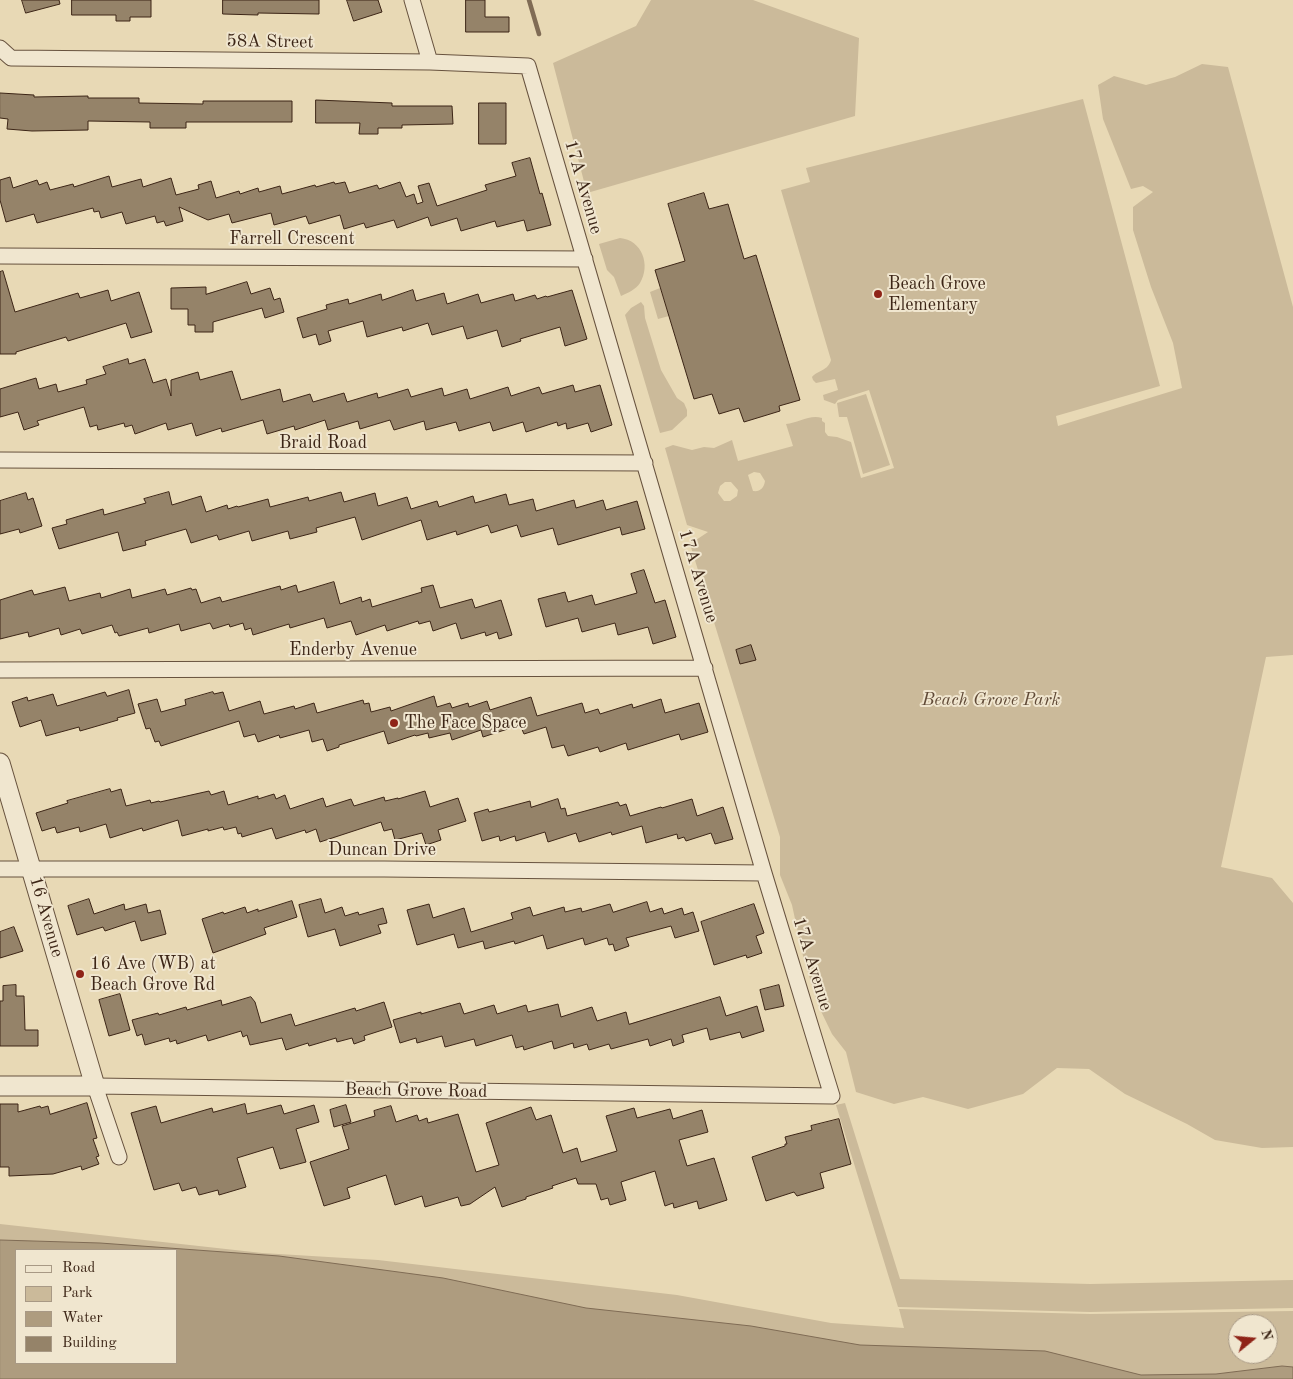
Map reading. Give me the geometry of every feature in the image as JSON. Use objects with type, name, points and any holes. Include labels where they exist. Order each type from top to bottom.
[{"type":"street","points":[[412,0],[430,62]]},
{"type":"street","name":"58A Street","points":[[6,53],[430,62],[528,66]]},
{"type":"street","name":"17A Avenue","points":[[528,66],[706,668],[764,873],[832,1096]]},
{"type":"street","name":"Farrell Crescent","points":[[0,256],[585,258]]},
{"type":"street","name":"Braid Road","points":[[0,460],[645,463]]},
{"type":"street","name":"Enderby Avenue","points":[[0,670],[706,668]]},
{"type":"street","name":"16 Avenue","points":[[0,763],[95,1086],[119,1157]]},
{"type":"street","name":"Duncan Drive","points":[[0,869],[384,869],[764,873]]},
{"type":"street","name":"Beach Grove Road","points":[[0,1086],[832,1096]]},
{"type":"green space","points":[[651,0],[753,0],[859,38],[855,116],[587,193],[553,63],[636,26]]},
{"type":"green space","name":"Beach Grove Park","points":[[1202,64],[1228,67],[1293,307],[1293,655],[1266,657],[1221,867],[1272,878],[1293,903],[1293,1147],[1262,1148],[1215,1140],[1187,1124],[1125,1094],[1089,1069],[1057,1068],[1023,1094],[968,1109],[923,1097],[894,1104],[856,1092],[846,1052],[832,1034],[818,1005],[803,956],[792,905],[780,875],[780,837],[690,544],[708,532],[687,525],[665,448],[673,445],[692,450],[704,447],[714,448],[732,440],[738,461],[793,446],[786,424],[818,417],[822,418],[822,421],[825,423],[825,432],[828,436],[851,442],[861,478],[894,468],[869,390],[838,400],[835,404],[824,400],[823,395],[838,390],[835,379],[816,383],[813,380],[812,377],[828,366],[831,360],[781,190],[810,182],[806,168],[1083,99],[1160,386],[1056,416],[1058,426],[1182,388],[1173,343],[1151,287],[1133,230],[1133,207],[1153,192],[1143,186],[1131,189],[1103,119],[1098,85],[1114,76],[1146,85],[1175,77]],"holes":[[[754,472],[760,473],[765,481],[764,486],[758,491],[753,491],[748,475]],[[725,482],[731,482],[738,490],[737,496],[730,501],[724,501],[718,493],[720,486]]]},
{"type":"green space","points":[[620,238],[634,243],[639,248],[645,269],[640,283],[632,291],[621,296],[614,277],[607,270],[599,244]]},
{"type":"green space","points":[[660,288],[669,316],[658,319],[650,292]]},
{"type":"green space","points":[[641,302],[644,306],[645,318],[661,370],[677,398],[684,403],[687,410],[687,416],[672,430],[660,433],[625,315],[631,308]]},
{"type":"green space","points":[[866,394],[890,465],[863,474],[847,417],[839,417],[837,403]]},
{"type":"green space","points":[[845,1103],[900,1279],[1090,1284],[1293,1280],[1293,1308],[1090,1312],[898,1307],[836,1105]]},
{"type":"green space","points":[[0,1224],[262,1253],[378,1260],[677,1295],[831,1323],[904,1328],[899,1309],[1090,1314],[1293,1311],[1293,1379],[0,1379]]},
{"type":"water","points":[[0,1240],[100,1243],[279,1256],[443,1278],[586,1308],[751,1326],[860,1345],[1045,1351],[1141,1375],[1216,1374],[1282,1366],[1293,1367],[1293,1379],[0,1379]]},
{"type":"building","points":[[22,0],[59,0],[60,4],[26,13]]},
{"type":"building","points":[[72,0],[151,0],[151,17],[130,17],[130,21],[116,21],[116,15],[72,15]]},
{"type":"building","points":[[223,0],[319,0],[319,14],[223,14]]},
{"type":"building","points":[[347,0],[378,0],[382,12],[354,21]]},
{"type":"building","points":[[466,0],[485,0],[485,17],[509,17],[509,32],[466,32]]},
{"type":"building","points":[[0,93],[34,95],[34,97],[88,96],[88,98],[139,98],[139,103],[203,104],[203,101],[292,101],[292,122],[186,122],[186,128],[150,128],[150,122],[88,121],[88,130],[32,131],[7,129],[8,119],[0,118]]},
{"type":"building","points":[[316,100],[392,103],[392,106],[452,106],[453,124],[402,125],[402,128],[378,128],[378,134],[359,134],[360,123],[316,123]]},
{"type":"building","points":[[479,103],[506,103],[506,144],[479,144]]},
{"type":"building","points":[[530,158],[551,225],[527,231],[524,220],[497,227],[495,221],[461,231],[457,218],[431,226],[428,217],[397,228],[394,220],[366,228],[364,223],[344,229],[340,215],[309,224],[306,216],[274,225],[271,213],[232,223],[229,214],[208,220],[179,207],[183,221],[166,226],[164,221],[157,223],[155,216],[126,224],[122,212],[101,218],[99,211],[94,212],[93,208],[37,223],[34,214],[6,222],[0,200],[0,180],[10,177],[13,188],[37,180],[39,185],[47,182],[50,190],[73,184],[74,187],[109,176],[112,187],[141,179],[143,187],[171,178],[176,195],[199,189],[198,185],[211,181],[216,198],[239,191],[240,194],[258,188],[259,192],[280,186],[282,194],[334,182],[335,184],[345,182],[349,193],[377,185],[379,189],[400,182],[406,197],[414,194],[417,204],[423,202],[418,186],[429,183],[437,206],[487,190],[485,185],[516,176],[512,163]]},
{"type":"building","points":[[704,193],[709,209],[728,204],[744,259],[756,255],[800,400],[779,406],[780,411],[744,422],[739,408],[719,414],[712,394],[694,399],[655,270],[685,261],[668,204]]},
{"type":"building","points":[[3,271],[15,312],[78,293],[80,298],[108,290],[111,301],[139,292],[152,332],[131,338],[126,323],[68,341],[66,337],[16,352],[16,354],[0,354],[0,272]]},
{"type":"building","points":[[247,282],[251,294],[270,288],[274,300],[280,298],[284,312],[265,318],[262,308],[213,322],[213,332],[195,332],[195,325],[188,325],[188,309],[171,309],[171,288],[206,287],[206,294]]},
{"type":"building","points":[[413,290],[416,301],[444,293],[447,304],[478,294],[481,303],[513,294],[515,301],[535,295],[537,299],[572,290],[587,339],[565,346],[560,327],[520,339],[521,341],[502,347],[497,330],[467,339],[463,326],[432,335],[428,323],[403,331],[402,327],[367,337],[363,321],[328,331],[331,341],[319,345],[316,334],[303,338],[297,318],[327,309],[326,305],[348,299],[349,304],[381,294],[382,300]]},
{"type":"building","points":[[128,359],[129,364],[145,359],[153,383],[166,379],[171,396],[171,380],[198,372],[200,380],[232,371],[241,400],[280,389],[283,402],[310,394],[313,402],[344,393],[347,402],[377,393],[378,398],[408,389],[411,397],[442,388],[444,396],[467,389],[470,399],[508,387],[511,396],[539,387],[542,394],[573,385],[575,392],[600,385],[612,425],[591,432],[588,423],[567,429],[566,423],[558,426],[557,422],[526,432],[523,422],[493,431],[490,422],[459,431],[456,422],[426,430],[424,421],[394,430],[390,420],[360,429],[358,421],[328,430],[325,420],[295,430],[294,426],[267,434],[263,420],[222,432],[221,428],[196,436],[192,423],[168,430],[166,423],[135,434],[132,425],[125,427],[124,423],[98,430],[97,425],[90,427],[84,407],[37,421],[39,425],[24,430],[18,412],[0,417],[0,389],[36,378],[39,389],[56,384],[58,392],[87,384],[86,380],[106,374],[103,367]]},
{"type":"building","points":[[169,492],[172,505],[201,496],[206,512],[227,505],[228,509],[268,499],[270,507],[308,497],[309,501],[341,492],[344,502],[375,493],[378,506],[407,497],[411,509],[437,501],[439,507],[473,496],[475,503],[506,494],[509,505],[533,499],[536,511],[574,500],[576,508],[603,500],[606,510],[637,501],[645,529],[622,535],[620,527],[558,545],[553,528],[521,537],[517,525],[491,533],[488,525],[457,535],[456,531],[427,540],[421,520],[362,540],[355,517],[316,528],[317,532],[290,539],[288,531],[252,541],[249,531],[219,540],[217,535],[191,543],[186,529],[145,541],[146,545],[123,551],[118,532],[59,549],[52,528],[67,524],[66,520],[103,509],[104,515],[146,503],[144,499]]},
{"type":"building","points":[[26,493],[28,500],[33,498],[42,526],[20,533],[19,529],[0,534],[0,501]]},
{"type":"building","points":[[644,570],[655,603],[665,600],[676,637],[653,644],[648,627],[618,635],[615,623],[582,632],[578,618],[546,627],[538,599],[565,592],[568,602],[592,595],[595,605],[637,593],[631,574]]},
{"type":"building","points":[[334,582],[340,604],[361,597],[362,602],[370,599],[372,607],[422,592],[421,588],[433,585],[440,608],[472,599],[475,608],[501,600],[512,635],[499,639],[497,632],[486,636],[485,632],[461,639],[456,623],[433,631],[430,621],[419,624],[418,621],[387,631],[385,625],[356,635],[351,621],[327,628],[324,618],[290,628],[289,624],[253,635],[251,628],[245,630],[243,623],[230,627],[229,624],[213,629],[210,623],[181,631],[179,624],[149,633],[148,628],[119,636],[117,632],[115,633],[112,625],[82,634],[80,629],[61,635],[59,628],[29,637],[28,632],[0,639],[0,600],[32,590],[34,595],[65,587],[69,601],[100,593],[101,598],[130,589],[132,598],[165,589],[167,595],[191,588],[192,590],[196,589],[201,603],[220,597],[222,602],[280,586],[281,590],[296,585],[298,592]]},
{"type":"building","points":[[751,645],[756,660],[740,664],[736,650]]},
{"type":"building","points":[[129,690],[135,713],[80,731],[79,727],[46,736],[41,720],[20,727],[12,702],[27,697],[28,701],[53,694],[57,706],[105,692],[107,696]]},
{"type":"building","points":[[213,692],[214,694],[223,692],[229,711],[260,701],[264,714],[294,706],[295,709],[314,703],[317,713],[363,700],[364,704],[369,703],[371,712],[390,707],[391,711],[434,696],[437,707],[450,703],[452,708],[468,703],[469,707],[487,701],[490,710],[531,697],[537,716],[582,703],[585,713],[598,709],[600,714],[632,704],[633,708],[661,699],[665,713],[699,703],[708,732],[681,740],[679,734],[628,750],[626,743],[600,752],[598,747],[568,756],[564,745],[552,748],[546,727],[524,734],[520,725],[483,737],[481,730],[452,740],[450,733],[429,738],[428,733],[415,735],[388,744],[384,731],[339,745],[339,747],[327,751],[323,739],[312,742],[309,730],[280,738],[279,735],[258,742],[255,734],[244,737],[239,721],[161,746],[159,741],[155,742],[150,728],[146,729],[138,704],[157,699],[161,712],[186,705],[185,700]]},
{"type":"building","points":[[110,789],[111,792],[121,789],[126,806],[150,800],[151,803],[160,802],[209,791],[211,795],[224,791],[228,805],[258,796],[258,799],[274,794],[276,799],[285,795],[290,809],[323,798],[326,807],[351,799],[354,806],[384,797],[385,801],[425,791],[430,807],[458,798],[466,821],[438,830],[441,840],[426,845],[422,833],[395,840],[392,829],[384,831],[381,822],[320,842],[316,829],[306,833],[305,830],[276,839],[272,828],[242,837],[241,833],[238,834],[236,827],[224,830],[223,827],[208,831],[208,829],[182,836],[178,820],[143,831],[142,828],[110,838],[106,824],[80,832],[79,827],[57,833],[55,827],[42,831],[36,813],[68,803],[67,801]]},
{"type":"building","points":[[558,799],[561,809],[565,808],[567,816],[618,802],[620,806],[626,804],[630,816],[692,799],[697,816],[723,807],[733,839],[715,844],[711,833],[686,841],[684,837],[678,839],[677,834],[646,843],[642,826],[612,835],[611,832],[579,842],[576,833],[548,842],[545,832],[516,841],[515,836],[500,841],[499,836],[482,841],[474,813],[488,809],[489,812],[530,801],[531,807]]},
{"type":"building","points":[[89,899],[94,914],[124,904],[125,910],[146,904],[148,913],[160,910],[166,934],[141,941],[135,921],[105,931],[103,927],[77,935],[68,906]]},
{"type":"building","points":[[321,899],[325,913],[342,907],[345,916],[358,912],[359,915],[383,908],[387,923],[378,925],[381,933],[340,946],[335,929],[308,937],[299,905]]},
{"type":"building","points":[[292,901],[297,917],[264,928],[266,934],[213,953],[202,919],[245,907],[247,913]]},
{"type":"building","points":[[647,902],[650,912],[662,908],[664,914],[682,908],[684,915],[693,912],[699,931],[675,938],[671,926],[626,938],[629,946],[615,951],[613,944],[609,945],[607,938],[585,945],[583,938],[547,949],[543,935],[515,944],[514,941],[485,949],[483,941],[458,948],[454,934],[417,945],[407,910],[429,904],[433,918],[464,908],[471,932],[513,919],[511,913],[530,907],[533,916],[564,907],[565,912],[581,908],[582,912],[610,904],[613,912]]},
{"type":"building","points":[[754,904],[764,933],[756,936],[762,953],[747,958],[746,955],[714,965],[701,922]]},
{"type":"building","points":[[14,927],[23,951],[0,958],[0,932]]},
{"type":"building","points":[[16,985],[16,996],[24,996],[25,1030],[38,1030],[38,1046],[0,1046],[0,1001],[3,1001],[3,986]]},
{"type":"building","points":[[779,985],[784,1006],[765,1010],[760,990]]},
{"type":"building","points":[[120,994],[130,1030],[109,1036],[99,1000]]},
{"type":"building","points":[[251,997],[255,1002],[261,1023],[291,1014],[295,1026],[355,1008],[356,1011],[384,1002],[392,1027],[364,1036],[365,1040],[354,1044],[352,1038],[337,1042],[336,1038],[309,1046],[308,1043],[286,1050],[282,1038],[250,1045],[247,1035],[243,1037],[241,1031],[208,1041],[206,1035],[177,1044],[176,1040],[170,1042],[169,1038],[145,1045],[142,1034],[137,1036],[132,1020],[186,1007],[187,1010],[221,1000],[222,1005]]},
{"type":"building","points":[[720,997],[726,1016],[757,1006],[764,1031],[742,1038],[740,1032],[710,1040],[707,1028],[682,1035],[684,1042],[673,1046],[671,1039],[650,1046],[648,1039],[611,1049],[609,1044],[589,1050],[587,1044],[574,1048],[573,1043],[554,1049],[552,1041],[524,1050],[523,1046],[516,1048],[512,1035],[476,1046],[474,1039],[445,1047],[442,1036],[417,1043],[416,1038],[400,1043],[393,1020],[460,1003],[464,1014],[494,1005],[497,1014],[526,1005],[528,1012],[558,1004],[561,1017],[592,1007],[597,1021],[626,1012],[629,1024]]},
{"type":"building","points":[[87,1103],[97,1138],[93,1139],[99,1156],[96,1157],[99,1164],[82,1170],[81,1166],[53,1174],[9,1176],[9,1167],[0,1167],[0,1104],[18,1104],[18,1112],[40,1106],[41,1108],[48,1106],[50,1114]]},
{"type":"building","points":[[245,1104],[247,1114],[281,1105],[284,1114],[314,1105],[319,1122],[296,1129],[306,1162],[280,1169],[273,1147],[237,1158],[246,1187],[219,1195],[218,1190],[199,1195],[196,1187],[182,1191],[179,1183],[154,1190],[131,1113],[156,1106],[161,1123],[212,1108],[213,1112]]},
{"type":"building","points":[[346,1105],[351,1122],[334,1127],[330,1110]]},
{"type":"building","points":[[391,1106],[396,1122],[417,1115],[419,1121],[427,1118],[428,1123],[458,1114],[476,1172],[499,1165],[486,1123],[531,1107],[536,1120],[551,1115],[563,1153],[577,1148],[581,1162],[617,1151],[606,1116],[634,1108],[637,1118],[670,1109],[673,1119],[702,1110],[708,1132],[679,1140],[687,1166],[714,1158],[727,1200],[699,1209],[697,1201],[674,1208],[673,1203],[665,1206],[655,1171],[621,1182],[626,1200],[610,1205],[608,1198],[601,1200],[596,1184],[578,1184],[576,1178],[502,1207],[495,1187],[470,1204],[461,1206],[458,1197],[425,1207],[422,1196],[395,1205],[386,1175],[347,1188],[350,1198],[324,1206],[310,1162],[349,1149],[342,1126],[375,1116],[374,1111]]},
{"type":"building","points":[[839,1119],[851,1164],[820,1173],[824,1188],[797,1196],[794,1192],[766,1201],[752,1157],[785,1146],[787,1144],[785,1137],[812,1130],[811,1126]]},
{"type":"waterway","points":[[529,0],[539,34]]},
{"type":"place","name":"Beach Grove Elementary","points":[[878,294]]},
{"type":"place","name":"The Face Space","points":[[394,723]]},
{"type":"place","name":"16 Ave (WB) at Beach Grove Rd","points":[[80,974]]}]
